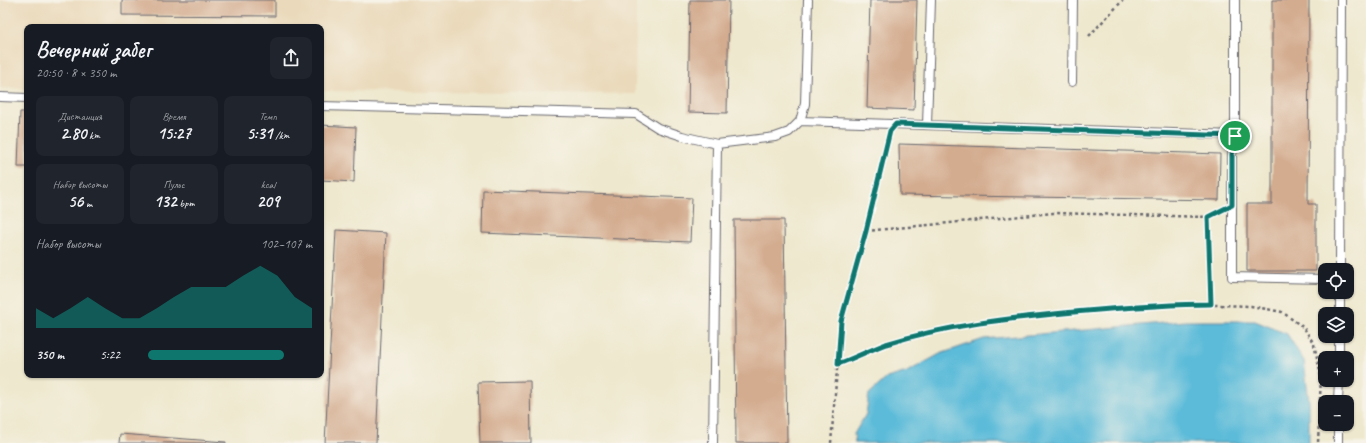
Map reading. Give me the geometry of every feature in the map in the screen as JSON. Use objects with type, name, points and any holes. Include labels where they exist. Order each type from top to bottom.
[{"type":"lane","points":[[324,106],[636,114],[658,128],[682,136],[717,144],[774,137],[789,132],[800,121],[805,104],[808,0]]},
{"type":"lane","points":[[927,125],[931,0]]},
{"type":"lane","points":[[1072,82],[1073,0]]},
{"type":"lane","points":[[1235,0],[1235,136],[1232,155],[1232,277],[1318,279]]},
{"type":"lane","points":[[1340,263],[1341,0]]},
{"type":"lane","points":[[0,97],[24,98]]},
{"type":"lane","points":[[800,121],[1235,136]]},
{"type":"lane","points":[[713,443],[717,144]]},
{"type":"lane","points":[[1338,431],[1338,443]]},
{"type":"path","points":[[1072,52],[1123,0]]},
{"type":"path","points":[[831,443],[841,321],[866,231],[890,131],[896,124]]},
{"type":"path","points":[[866,231],[1053,213],[1208,217],[1232,205]]},
{"type":"path","points":[[1208,217],[1211,304]]},
{"type":"path","points":[[838,364],[886,344],[947,329],[1046,315],[1186,304],[1251,306],[1282,312],[1304,328],[1314,344],[1321,376],[1318,443]]},
{"type":"shaded area","points":[[0,0],[636,0],[635,94],[324,91],[324,24],[24,24],[24,89],[0,88]]},
{"type":"water","points":[[1186,321],[1255,321],[1287,334],[1304,361],[1309,402],[1309,443],[855,443],[854,434],[866,414],[869,394],[887,378],[907,372],[940,354],[984,339]]},
{"type":"building","points":[[122,0],[275,0],[275,16],[122,15]]},
{"type":"building","points":[[690,0],[729,0],[727,113],[688,112]]},
{"type":"building","points":[[870,0],[917,0],[914,110],[867,108]]},
{"type":"building","points":[[1272,0],[1309,0],[1308,204],[1316,204],[1316,271],[1247,271],[1247,204],[1272,204]]},
{"type":"building","points":[[20,112],[24,112],[24,167],[18,167]]},
{"type":"building","points":[[324,125],[356,127],[354,182],[324,180]]},
{"type":"building","points":[[899,144],[1220,154],[1219,200],[900,195]]},
{"type":"building","points":[[483,190],[692,198],[690,242],[482,233]]},
{"type":"building","points":[[734,220],[784,220],[787,443],[736,443]]},
{"type":"building","points":[[336,230],[386,233],[376,443],[325,443]]},
{"type":"building","points":[[530,381],[531,443],[480,443],[478,382]]},
{"type":"building","points":[[120,434],[226,442],[226,443],[119,443]]},
{"type":"route","points":[[896,124],[1235,136],[1232,155],[1232,205],[1208,217],[1211,304],[1186,304],[1108,309],[1031,316],[947,329],[886,344],[838,364],[841,321],[866,231],[890,131],[896,124]]}]
